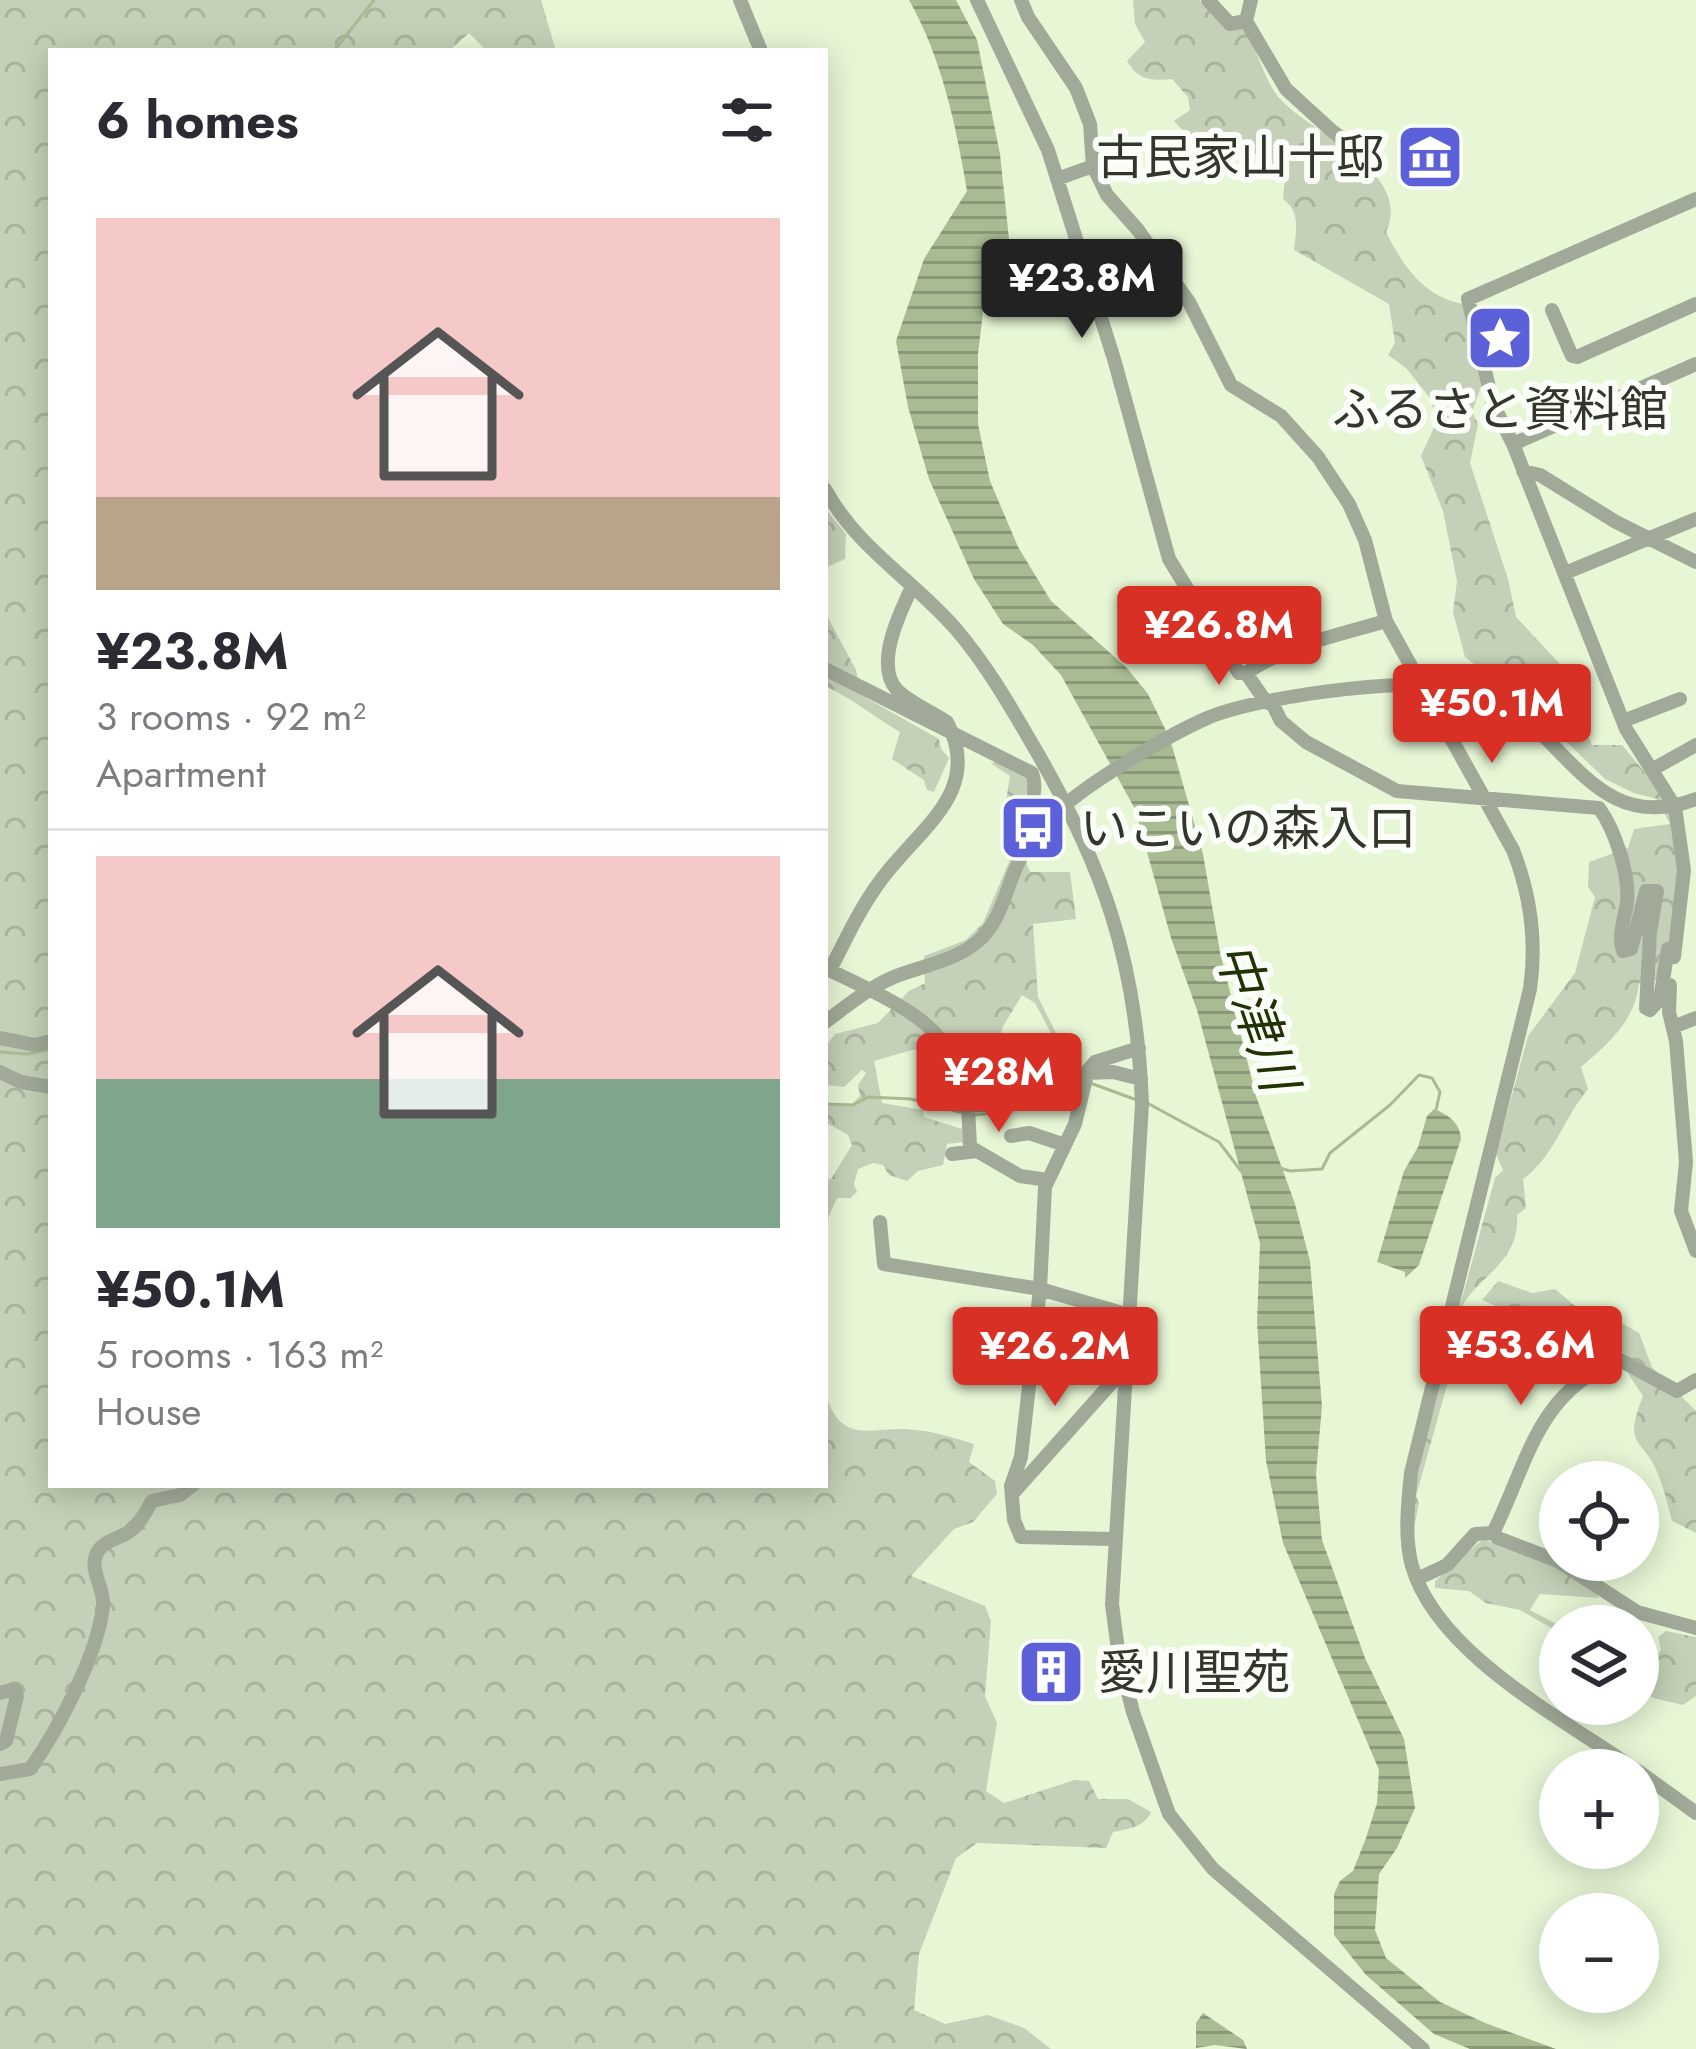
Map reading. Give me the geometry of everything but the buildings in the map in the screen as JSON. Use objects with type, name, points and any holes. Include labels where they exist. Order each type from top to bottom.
[{"type":"street","points":[[740,0],[760,48]]},
{"type":"street","points":[[977,0],[1058,179],[1169,560],[1221,646],[1239,673],[1246,673],[1291,650],[1386,621]]},
{"type":"street","points":[[1021,0],[1076,88],[1093,139],[1093,166],[1107,195],[1189,302],[1231,385],[1281,416],[1338,487],[1365,540],[1386,621],[1521,870],[1531,909],[1534,958],[1411,1473],[1408,1547],[1431,1610],[1465,1649],[1606,1749]]},
{"type":"street","points":[[1208,0],[1230,24],[1246,21]]},
{"type":"street","points":[[1251,0],[1246,21],[1286,89],[1370,159]]},
{"type":"street","points":[[1058,179],[1093,166]]},
{"type":"street","points":[[1696,199],[1468,299],[1492,404],[1513,444],[1623,721],[1675,807],[1684,870],[1669,1004],[1686,1162],[1681,1211],[1696,1250]]},
{"type":"street","points":[[1552,310],[1572,356],[1577,357],[1696,304]]},
{"type":"street","points":[[1513,444],[1696,364]]},
{"type":"street","points":[[1523,471],[1540,475],[1696,562]]},
{"type":"street","points":[[828,493],[863,544],[946,619],[985,666],[1072,799],[1125,955],[1142,1104],[1112,1604],[1119,1658],[1145,1751],[1169,1814],[1213,1869],[1424,2049]]},
{"type":"street","points":[[1565,573],[1696,519]]},
{"type":"street","points":[[828,967],[863,904],[902,851],[940,815],[961,765],[947,722],[899,692],[890,679],[897,620],[912,587]]},
{"type":"street","points":[[828,670],[1032,773],[1036,783],[1026,820],[1032,840]]},
{"type":"street","points":[[1246,673],[1281,722],[1306,742],[1397,791],[1594,805],[1604,813],[1626,888],[1623,952],[1631,949],[1646,891],[1657,891],[1650,932],[1646,1008],[1650,1010],[1660,999],[1668,949],[1675,948]]},
{"type":"street","points":[[828,1020],[868,991],[974,945],[996,917],[1032,840],[1072,799],[1204,719],[1266,702],[1432,682],[1483,692],[1531,724],[1615,801],[1634,807],[1675,807],[1696,799]]},
{"type":"street","points":[[1623,721],[1674,698]]},
{"type":"street","points":[[1653,769],[1696,745]]},
{"type":"street","points":[[828,970],[906,1012],[938,1037],[968,1113],[970,1147],[1020,1176],[1048,1180]]},
{"type":"street","points":[[1673,1027],[1696,1018]]},
{"type":"street","points":[[0,1038],[35,1045],[48,1042]]},
{"type":"street","points":[[1113,1539],[1021,1537],[1011,1486],[1021,1456],[1034,1365],[1048,1180],[1094,1062],[1139,1048]]},
{"type":"street","points":[[0,1072],[48,1087]]},
{"type":"street","points":[[968,1113],[999,1104],[1046,1079],[1085,1080],[1113,1072],[1141,1080]]},
{"type":"street","points":[[1011,1136],[1029,1132],[1065,1145]]},
{"type":"street","points":[[952,1154],[976,1151]]},
{"type":"street","points":[[880,1222],[884,1264],[1040,1289],[1129,1315]]},
{"type":"street","points":[[1493,1533],[1507,1511],[1544,1417],[1573,1387],[1618,1359],[1677,1391],[1696,1380]]},
{"type":"street","points":[[1013,1493],[1114,1380],[1125,1379]]},
{"type":"street","points":[[0,1774],[30,1768],[53,1736],[84,1670],[104,1601],[95,1570],[97,1553],[133,1529],[152,1501],[190,1488]]},
{"type":"street","points":[[1417,1579],[1447,1565],[1475,1534],[1493,1533],[1558,1561],[1636,1612],[1696,1628]]},
{"type":"street","points":[[0,1693],[9,1688],[17,1696],[6,1741],[0,1744]]},
{"type":"street","points":[[1659,1787],[1696,1813]]},
{"type":"green space","points":[[0,0],[541,0],[555,48],[484,48],[469,33],[452,48],[48,48],[48,1488],[828,1488],[828,1401],[839,1420],[857,1430],[905,1429],[948,1436],[974,1444],[969,1462],[995,1481],[997,1494],[973,1522],[954,1529],[911,1576],[985,1606],[991,1621],[985,1696],[997,1723],[986,1791],[1004,1803],[1075,1780],[1089,1781],[1098,1799],[1128,1799],[1151,1812],[1140,1824],[1113,1832],[1106,1848],[977,1843],[956,1858],[919,1954],[914,2010],[945,2024],[988,2015],[1024,2028],[1051,2049],[0,2049]]},
{"type":"green space","points":[[1133,0],[1199,0],[1217,19],[1245,22],[1281,100],[1356,156],[1386,191],[1391,210],[1386,232],[1408,268],[1437,295],[1463,304],[1482,384],[1472,412],[1478,424],[1470,463],[1516,617],[1559,663],[1592,745],[1622,745],[1660,793],[1675,825],[1679,882],[1663,979],[1639,983],[1626,1020],[1581,1067],[1588,1089],[1543,1160],[1523,1179],[1526,1208],[1517,1215],[1508,1253],[1462,1307],[1458,1346],[1416,1496],[1414,1528],[1413,1493],[1419,1455],[1495,1178],[1503,1170],[1496,1154],[1528,1036],[1575,973],[1595,897],[1588,887],[1589,862],[1628,848],[1634,829],[1670,824],[1657,799],[1605,779],[1537,713],[1465,657],[1453,612],[1457,581],[1443,511],[1421,456],[1437,421],[1430,398],[1406,368],[1388,355],[1395,343],[1389,304],[1294,250],[1296,222],[1283,199],[1285,178],[1237,139],[1225,141],[1202,167],[1192,155],[1194,142],[1174,121],[1190,110],[1188,97],[1172,79],[1146,78],[1127,61],[1145,42],[1135,24]]},
{"type":"green space","points":[[828,512],[846,534],[845,559],[828,567]]},
{"type":"green space","points":[[828,618],[856,670],[861,695],[939,739],[949,758],[934,792],[892,759],[900,732],[828,688]]},
{"type":"green space","points":[[995,761],[1027,777],[1030,784],[1022,803],[1020,846],[1030,872],[1070,872],[1076,919],[1033,924],[1038,997],[1057,1035],[1053,1037],[1035,1003],[1022,995],[1002,1028],[1000,1042],[977,1049],[912,1050],[874,1061],[882,1103],[923,1110],[924,1117],[962,1129],[963,1142],[947,1144],[943,1165],[918,1171],[907,1181],[889,1175],[883,1165],[858,1169],[857,1192],[850,1198],[837,1198],[828,1218],[828,1180],[852,1145],[848,1135],[828,1124],[828,1105],[850,1106],[860,1096],[858,1085],[866,1073],[862,1070],[844,1087],[828,1085],[828,1043],[835,1034],[878,1023],[909,991],[925,983],[924,956],[966,940],[983,923],[1020,836],[1006,801],[1010,776],[992,764]]},
{"type":"green space","points":[[1498,1281],[1532,1293],[1555,1289],[1582,1312],[1594,1307],[1639,1333],[1652,1367],[1696,1411],[1696,1533],[1672,1521],[1659,1461],[1651,1461],[1637,1441],[1634,1425],[1643,1396],[1625,1369],[1627,1357],[1614,1345],[1558,1318],[1531,1321],[1482,1300]]},
{"type":"green space","points":[[1483,1539],[1539,1560],[1539,1581],[1579,1581],[1599,1598],[1540,1594],[1530,1610],[1539,1615],[1539,1621],[1520,1610],[1486,1603],[1469,1591],[1435,1588],[1435,1581]]},
{"type":"green space","points":[[1666,1631],[1696,1637],[1696,1696],[1683,1705],[1659,1699],[1659,1636]]},
{"type":"shaded area","points":[[909,0],[956,0],[977,40],[1000,154],[1009,239],[986,287],[978,354],[978,424],[990,481],[1018,547],[1051,601],[1126,667],[1148,694],[1170,739],[1203,854],[1220,952],[1256,1096],[1310,1261],[1322,1406],[1316,1474],[1322,1540],[1365,1658],[1404,1739],[1415,1808],[1379,1874],[1375,1930],[1386,1958],[1440,2002],[1556,2049],[1470,2049],[1434,2034],[1366,1975],[1334,1935],[1334,1894],[1340,1881],[1353,1871],[1366,1838],[1377,1803],[1379,1770],[1283,1543],[1266,1461],[1257,1322],[1260,1243],[1197,1010],[1171,938],[1135,809],[1061,675],[1033,645],[1003,624],[974,579],[929,479],[908,407],[896,341],[924,259],[967,191],[939,69]]},
{"type":"shaded area","points":[[1434,1109],[1452,1120],[1461,1139],[1419,1265],[1405,1278],[1405,1272],[1377,1262],[1404,1171]]},
{"type":"shaded area","points":[[1203,2013],[1243,2040],[1247,2049],[1196,2048],[1196,2023]]},
{"type":"waterway","points":[[336,48],[374,0]]},
{"type":"waterway","points":[[0,1052],[48,1050]]},
{"type":"waterway","points":[[1280,1168],[1322,1169],[1330,1153],[1419,1075],[1432,1078],[1440,1092],[1436,1110]]},
{"type":"waterway","points":[[1093,1084],[1134,1099]]},
{"type":"waterway","points":[[973,1115],[1077,1086]]},
{"type":"waterway","points":[[828,1104],[853,1105],[868,1097],[911,1099],[963,1113]]},
{"type":"waterway","points":[[1149,1104],[1219,1142],[1241,1171]]},
{"type":"place","name":"古民家山十邸","points":[[1430,157]]},
{"type":"place","name":"ふるさと資料館","points":[[1500,338]]},
{"type":"place","name":"いこいの森入口","points":[[1033,828]]},
{"type":"place","name":"愛川聖苑","points":[[1051,1672]]},
{"type":"water label","name":"中津川","points":[[1257,1016]]}]
